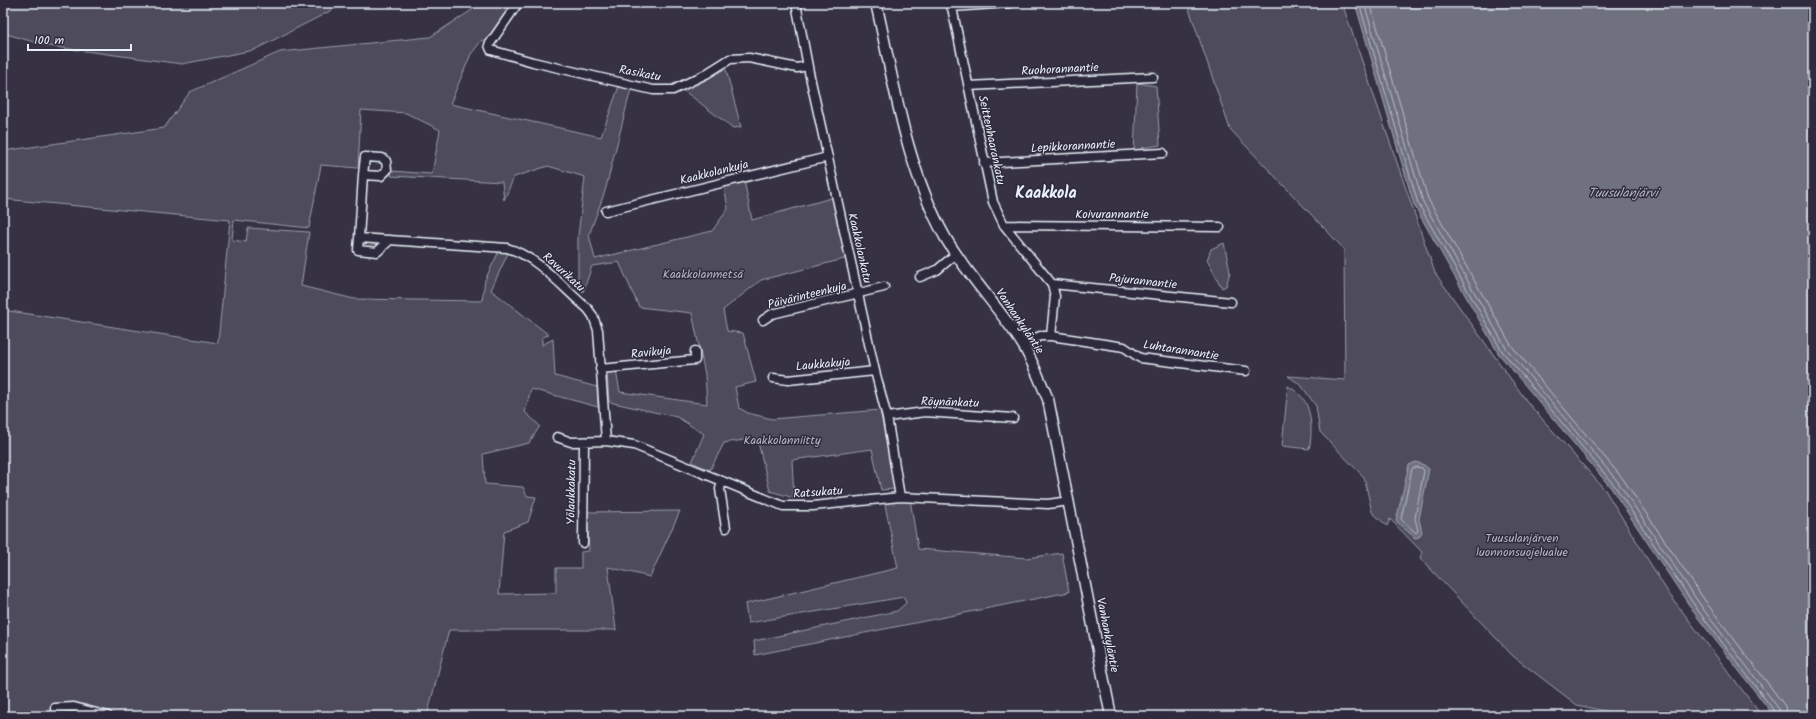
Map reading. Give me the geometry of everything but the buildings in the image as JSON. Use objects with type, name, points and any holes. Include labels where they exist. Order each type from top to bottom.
[{"type":"street","name":"Rasikatu","points":[[518,3],[489,45],[491,50],[533,62],[653,90],[673,90],[706,74],[730,59],[749,58],[797,68],[807,66]]},
{"type":"street","name":"Kaakkolankatu","points":[[796,3],[807,66],[875,371],[887,417],[900,497]]},
{"type":"street","name":"Vanhankyläntie","points":[[876,3],[894,87],[924,195],[956,254],[1022,345],[1034,365],[1048,400],[1111,716]]},
{"type":"street","points":[[951,5],[1010,3]]},
{"type":"street","name":"Seittenhaarankatu","points":[[951,5],[984,163],[994,202],[1004,225],[1052,284]]},
{"type":"street","name":"Ruohorannantie","points":[[969,86],[1153,77]]},
{"type":"street","name":"Lepikkorannantie","points":[[984,163],[1163,153]]},
{"type":"street","name":"Kaakkolankuja","points":[[606,211],[828,157]]},
{"type":"street","points":[[363,175],[358,250],[377,252],[390,240]]},
{"type":"street","name":"Koivurannantie","points":[[1004,225],[1220,227]]},
{"type":"street","name":"Ravurikatu","points":[[359,238],[507,248],[523,254],[593,316],[598,330],[606,441]]},
{"type":"street","points":[[920,278],[937,270],[956,254]]},
{"type":"street","points":[[1051,336],[1055,296],[1052,284]]},
{"type":"street","name":"Pajurannantie","points":[[1052,284],[1231,302]]},
{"type":"street","name":"Päivärinteenkuja","points":[[763,320],[772,314],[884,287]]},
{"type":"street","name":"Luhtarannantie","points":[[1022,345],[1040,336],[1051,336],[1124,347],[1140,358],[1246,371]]},
{"type":"street","name":"Ravikuja","points":[[600,369],[695,360],[695,351]]},
{"type":"street","name":"Laukkakuja","points":[[773,378],[788,380],[875,371]]},
{"type":"street","name":"Röynänkatu","points":[[887,417],[925,412],[1013,418]]},
{"type":"street","name":"Ratsukatu","points":[[557,437],[571,442],[606,441],[634,445],[783,506],[813,506],[900,497],[1048,504],[1069,501]]},
{"type":"street","name":"Yölaukkakatu","points":[[582,542],[584,442]]},
{"type":"street","points":[[722,481],[720,488],[726,528]]},
{"type":"street","points":[[56,708],[74,707],[108,716]]},
{"type":"green space","points":[[3,3],[346,3],[254,50],[182,64],[48,46],[3,33]]},
{"type":"green space","points":[[472,3],[516,3],[488,42],[482,40],[471,54],[450,104],[601,137],[619,86],[631,89],[605,191],[589,235],[595,259],[712,231],[728,209],[724,184],[744,180],[752,220],[835,197],[848,258],[761,280],[723,310],[727,331],[743,333],[756,382],[735,387],[739,408],[748,413],[772,419],[880,410],[895,489],[881,490],[872,449],[792,460],[794,498],[770,491],[757,438],[724,443],[710,470],[692,462],[704,434],[677,417],[609,402],[607,372],[616,371],[620,392],[707,404],[705,374],[692,313],[639,307],[619,262],[592,266],[583,292],[578,288],[578,236],[585,177],[548,166],[514,177],[504,200],[502,182],[391,176],[392,171],[432,174],[440,130],[406,113],[361,110],[358,168],[321,165],[309,228],[234,220],[232,240],[246,242],[248,228],[309,232],[301,286],[354,299],[482,301],[485,280],[499,251],[508,253],[491,290],[549,335],[542,337],[542,345],[553,339],[555,376],[597,387],[598,407],[531,389],[525,412],[540,426],[529,443],[483,454],[485,484],[523,487],[527,496],[536,497],[528,522],[504,531],[499,594],[556,593],[556,568],[581,568],[581,552],[589,551],[587,512],[680,511],[650,577],[608,567],[616,630],[449,630],[427,716],[3,716],[3,310],[218,343],[230,220],[3,199],[3,151],[164,128],[190,92],[280,52],[430,37],[472,10]]},
{"type":"green space","name":"Tuusulanjärven luonnonsuojelualue","points":[[1187,3],[1342,3],[1435,273],[1528,403],[1605,490],[1669,594],[1762,716],[1628,716],[1577,705],[1513,656],[1420,558],[1422,552],[1390,519],[1387,526],[1372,512],[1364,477],[1320,432],[1316,406],[1301,385],[1288,376],[1345,380],[1344,249],[1230,129]]},
{"type":"green space","points":[[725,66],[741,127],[733,128],[683,90]]},
{"type":"green space","points":[[1137,83],[1156,86],[1160,145],[1142,148],[1141,152],[1134,153]]},
{"type":"green space","points":[[1224,243],[1230,272],[1226,286],[1222,288],[1207,260],[1211,249]]},
{"type":"green space","points":[[1288,386],[1302,397],[1309,411],[1311,439],[1309,449],[1282,446]]},
{"type":"green space","points":[[910,499],[918,549],[1027,558],[1062,553],[1069,592],[755,655],[754,641],[897,611],[906,603],[904,597],[748,623],[745,604],[898,568],[884,500]]},
{"type":"water","name":"Tuusulanjärvi","points":[[1355,3],[1813,3],[1813,716],[1774,716],[1695,614],[1611,488],[1498,353],[1414,205]]},
{"type":"water","points":[[1416,462],[1429,469],[1419,519],[1422,532],[1419,537],[1415,538],[1396,521],[1409,465]]},
{"type":"district","name":"Kaakkola","points":[[1046,192]]},
{"type":"park label","name":"Kaakkolanmetsä","points":[[703,274]]},
{"type":"park label","name":"Kaakkolanniitty","points":[[782,440]]}]
